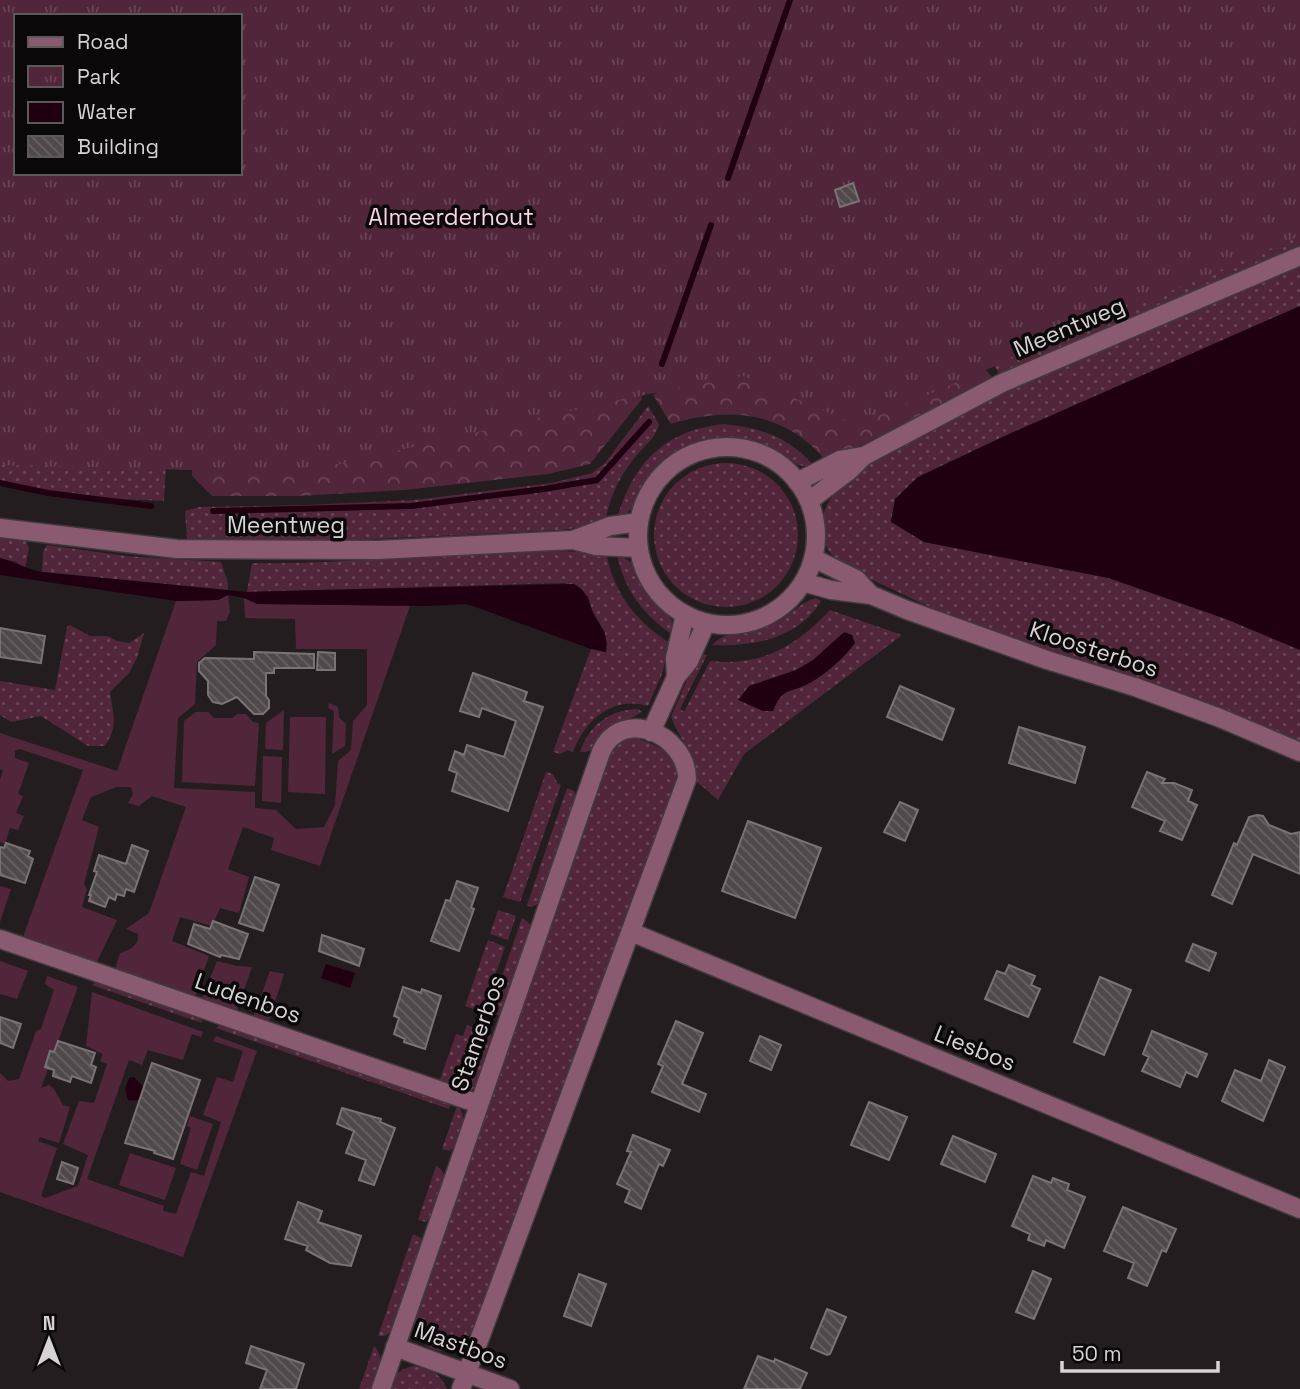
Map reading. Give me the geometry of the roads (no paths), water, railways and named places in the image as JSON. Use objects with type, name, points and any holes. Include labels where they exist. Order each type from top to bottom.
[{"type":"street","name":"Meentweg","points":[[808,501],[850,470],[864,456],[1002,383],[1300,256]]},
{"type":"street","points":[[705,450],[746,450],[765,456],[783,467],[797,482],[808,501],[816,529],[813,558],[803,582],[785,603],[761,618],[743,624],[706,623],[667,603],[644,569],[639,548],[639,522],[645,502],[655,484],[668,470],[705,450]]},
{"type":"street","name":"Meentweg","points":[[797,482],[841,460],[864,456]]},
{"type":"street","name":"Meentweg","points":[[573,540],[610,526],[639,522]]},
{"type":"street","name":"Meentweg","points":[[0,528],[177,549],[378,550],[573,540],[596,546],[639,548]]},
{"type":"street","name":"Kloosterbos","points":[[813,558],[856,579],[871,595]]},
{"type":"street","name":"Kloosterbos","points":[[803,582],[831,590],[871,595],[945,625],[1135,687],[1220,718],[1300,752]]},
{"type":"street","points":[[676,677],[675,658],[685,614]]},
{"type":"street","points":[[464,1381],[687,779],[681,753],[668,741],[651,732],[676,677],[689,661],[706,623]]},
{"type":"street","name":"Stamerbos","points":[[381,1389],[604,744],[617,732],[625,729],[651,732]]},
{"type":"street","name":"Liesbos","points":[[631,932],[1300,1209]]},
{"type":"street","name":"Ludenbos","points":[[0,939],[479,1104]]},
{"type":"street","name":"Mastbos","points":[[395,1348],[464,1381],[510,1389]]},
{"type":"water","points":[[1300,306],[1300,650],[1226,619],[1109,578],[924,542],[891,522],[895,499],[918,477]]},
{"type":"water","points":[[0,558],[42,572],[247,592],[574,584],[585,594],[606,637],[606,652],[467,604],[257,604],[228,595],[218,600],[176,601],[0,575]]},
{"type":"water","points":[[844,632],[852,635],[855,643],[846,654],[816,679],[784,694],[773,711],[763,711],[738,700],[749,686],[796,670],[813,660]]},
{"type":"water","points":[[326,964],[355,973],[350,988],[321,978]]},
{"type":"water","points":[[134,1077],[148,1092],[134,1101],[128,1100],[125,1089],[129,1078]]},
{"type":"waterway","points":[[728,178],[790,0]]},
{"type":"waterway","points":[[662,364],[711,225]]},
{"type":"waterway","points":[[213,511],[411,506],[597,480],[649,422]]},
{"type":"waterway","points":[[0,483],[48,493],[151,506]]},
{"type":"park label","name":"Almeerderhout","points":[[451,217]]}]
